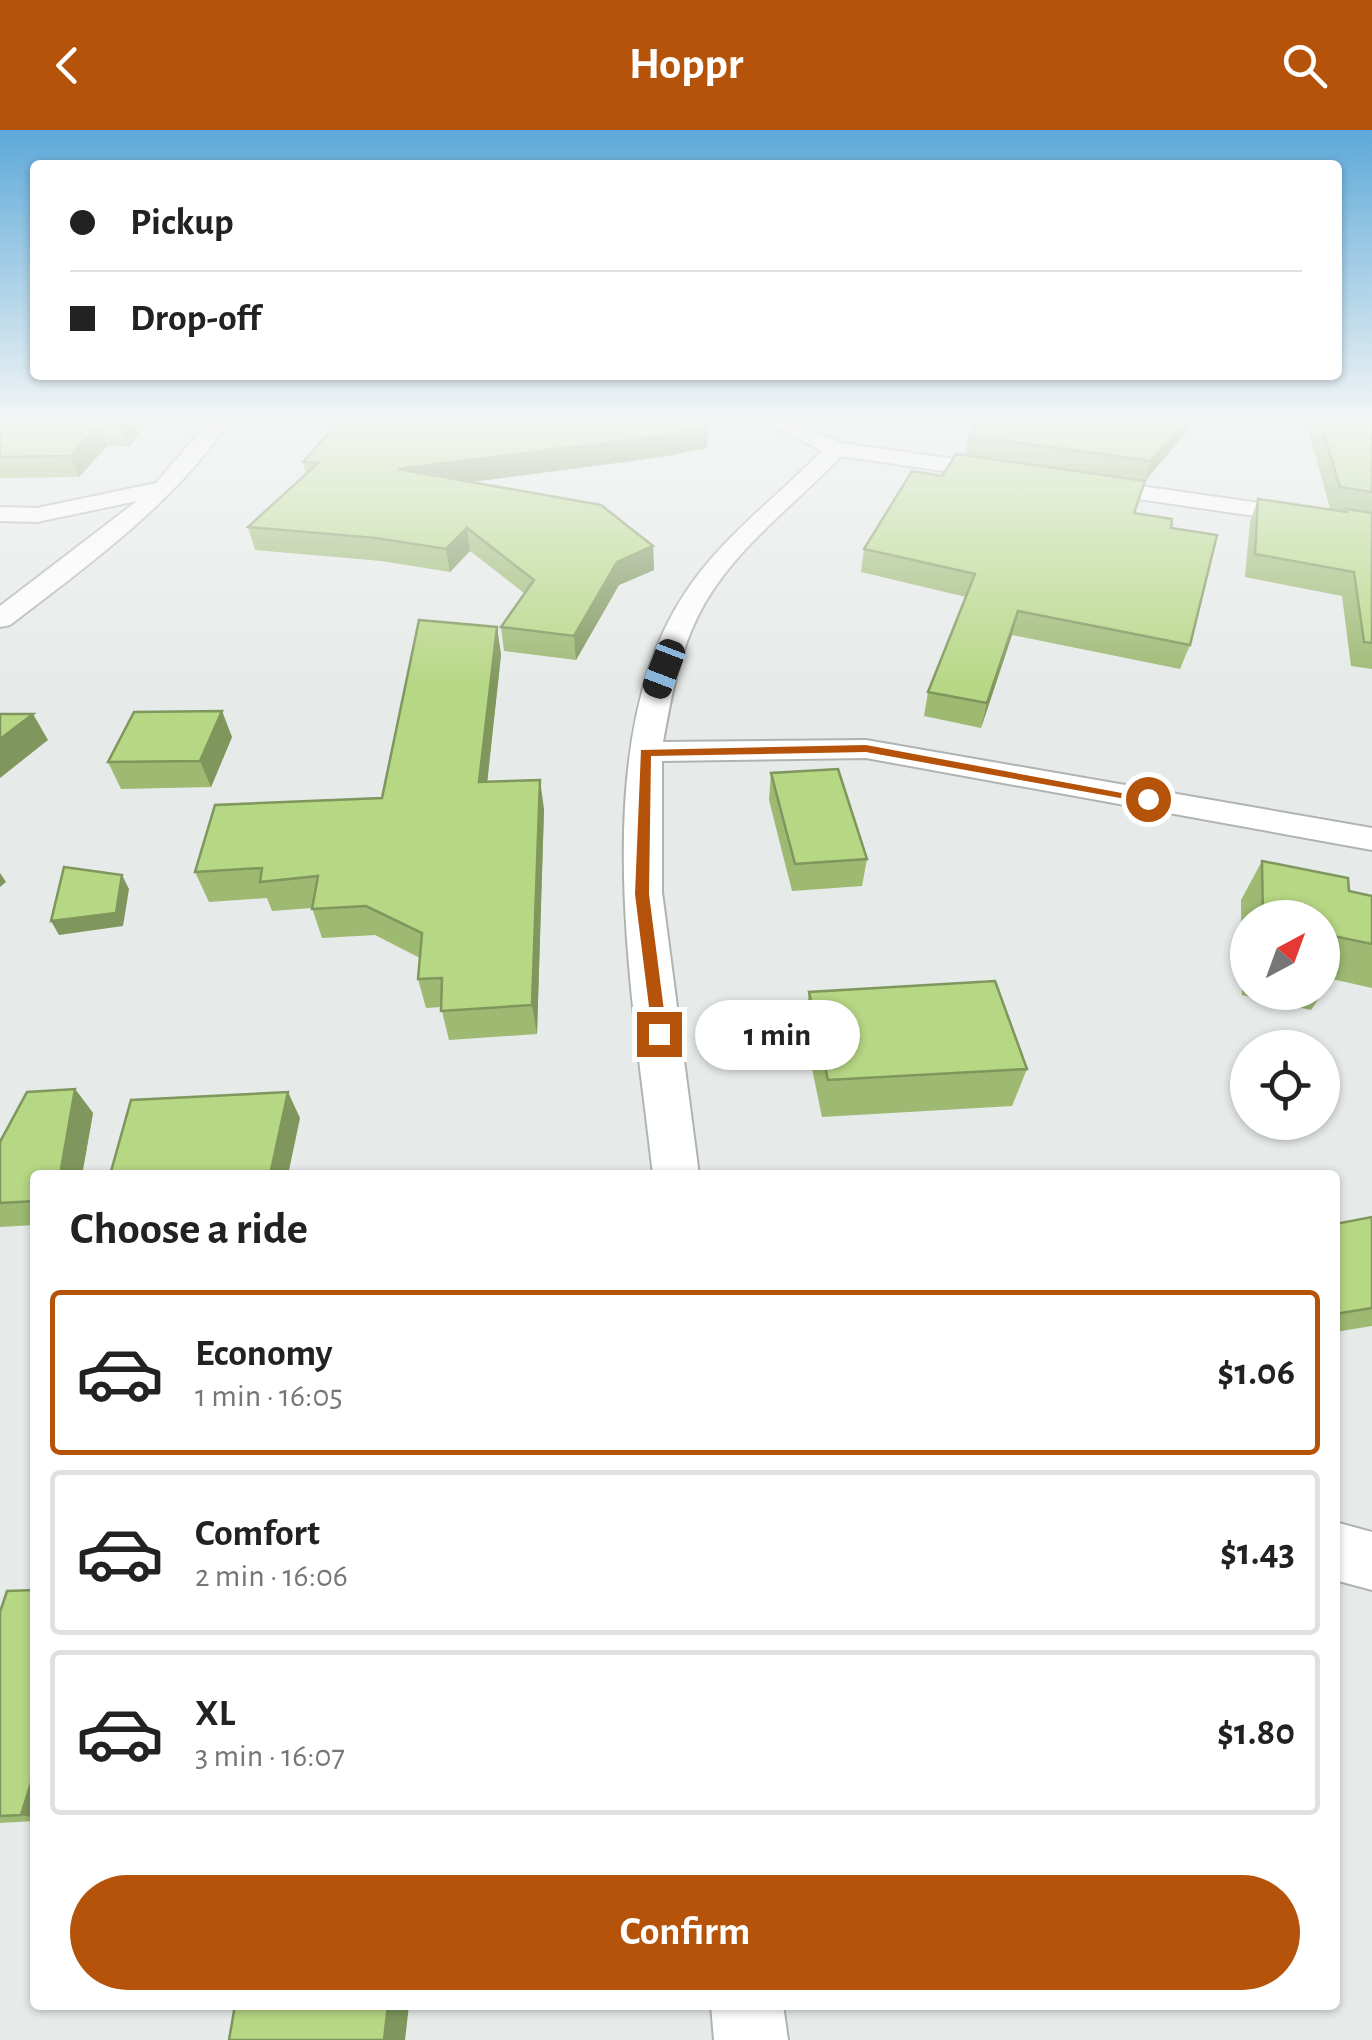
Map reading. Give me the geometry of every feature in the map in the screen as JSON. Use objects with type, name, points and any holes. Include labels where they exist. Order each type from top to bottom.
[{"type":"street","points":[[0,514],[37,515],[65,509]]},
{"type":"street","points":[[0,619],[137,509]]},
{"type":"street","points":[[675,1170],[642,894],[646,752],[654,694],[683,618],[724,559],[778,509]]},
{"type":"street","points":[[1255,509],[1372,526]]},
{"type":"street","points":[[646,752],[866,749],[1372,839]]},
{"type":"street","points":[[1340,1552],[1372,1561]]},
{"type":"street","points":[[748,2010],[751,2040]]},
{"type":"building","points":[[268,509],[606,509],[653,546],[617,562],[574,636],[501,627],[534,580],[467,528],[446,549],[376,538],[248,527]]},
{"type":"building","points":[[889,509],[1135,509],[1134,513],[1172,519],[1171,528],[1217,535],[1190,645],[1018,611],[987,703],[928,692],[975,574],[864,549]]},
{"type":"building","points":[[1257,509],[1347,509],[1372,513],[1372,643],[1364,642],[1354,572],[1255,554]]},
{"type":"building","points":[[419,620],[497,627],[479,782],[540,780],[532,1005],[441,1011],[442,978],[418,979],[422,933],[366,906],[312,909],[318,876],[260,882],[262,868],[195,872],[215,805],[382,798]]},
{"type":"building","points":[[222,711],[200,761],[108,762],[134,712]]},
{"type":"building","points":[[0,714],[33,714],[0,739]]},
{"type":"building","points":[[838,769],[867,859],[795,864],[771,773]]},
{"type":"building","points":[[1262,861],[1348,878],[1349,891],[1372,896],[1372,944],[1340,937],[1340,900],[1263,900]]},
{"type":"building","points":[[64,867],[122,875],[116,913],[51,921]]},
{"type":"building","points":[[995,981],[1027,1069],[828,1080],[809,992]]},
{"type":"building","points":[[75,1089],[61,1170],[30,1170],[30,1201],[0,1203],[0,1142],[27,1092]]},
{"type":"building","points":[[288,1092],[271,1170],[111,1170],[131,1100]]},
{"type":"building","points":[[1372,1217],[1372,1308],[1340,1313],[1340,1223]]},
{"type":"building","points":[[30,1590],[30,1786],[21,1815],[0,1816],[0,1612],[7,1591]]},
{"type":"building","points":[[234,2010],[387,2010],[384,2040],[229,2040]]},
{"type":"route","points":[[659,1034],[642,894],[646,752],[866,749],[1148,799]]}]
